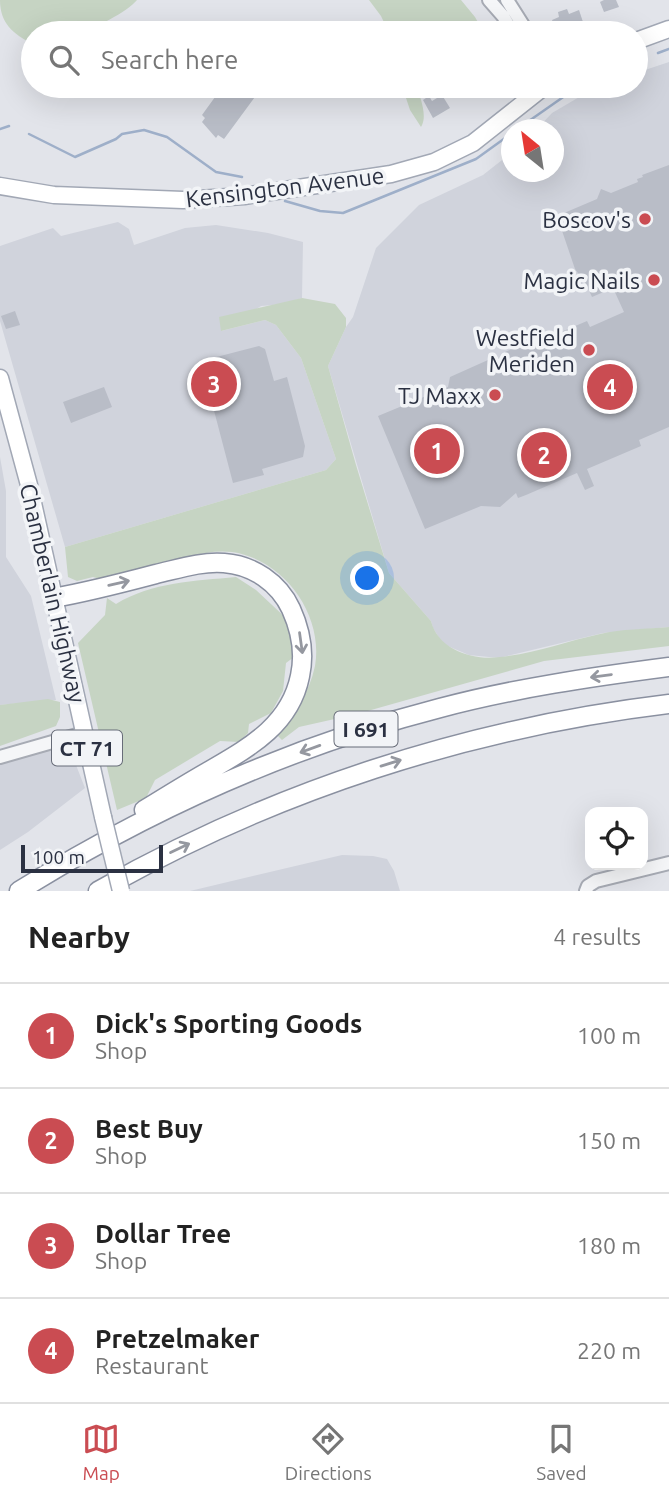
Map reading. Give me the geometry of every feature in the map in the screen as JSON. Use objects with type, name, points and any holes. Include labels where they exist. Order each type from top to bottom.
[{"type":"highway","points":[[53,598],[201,564],[232,564],[260,575],[282,593],[296,619],[302,644],[301,672],[295,696],[286,713],[271,730],[247,748],[104,835],[83,853]]},
{"type":"highway","name":"I 691","points":[[19,891],[83,853],[219,786],[298,753],[442,707],[493,695],[669,667]]},
{"type":"highway","name":"I 691","points":[[98,891],[220,829],[279,803],[355,775],[534,725],[669,704]]},
{"type":"main road","points":[[648,37],[669,29]]},
{"type":"main road","name":"Kensington Avenue","points":[[0,186],[54,195],[183,201],[244,196],[391,174],[433,162],[473,143],[526,98]]},
{"type":"main road","name":"Chamberlain Highway","points":[[0,379],[24,464],[121,891]]},
{"type":"street","points":[[489,0],[506,21]]},
{"type":"street","points":[[507,0],[520,21]]},
{"type":"street","points":[[0,757],[84,733]]},
{"type":"street","points":[[587,888],[596,881],[669,863]]},
{"type":"shaded area","points":[[669,62],[669,627],[603,633],[499,658],[469,655],[443,644],[431,621],[389,573],[328,366],[353,317],[376,248],[419,205],[483,175],[501,161],[501,182],[564,182],[564,119],[546,119],[552,113],[578,98],[648,98],[648,69]]},
{"type":"shaded area","points":[[118,222],[129,229],[134,245],[185,228],[216,225],[268,233],[303,242],[302,298],[284,304],[261,306],[221,331],[265,320],[276,325],[301,358],[336,459],[326,470],[65,547],[0,321],[0,246],[53,228],[61,236]]},
{"type":"shaded area","points":[[0,457],[6,491],[6,557],[31,596],[56,700],[0,705]]},
{"type":"shaded area","points":[[65,737],[85,788],[0,850],[0,750]]},
{"type":"shaded area","points":[[342,855],[387,859],[400,891],[190,891]]},
{"type":"green space","points":[[0,0],[137,0],[107,21],[21,21],[21,37],[9,27]]},
{"type":"green space","points":[[369,0],[461,0],[477,21],[383,21]]},
{"type":"green space","points":[[406,98],[420,98],[424,112],[421,127]]},
{"type":"green space","points":[[302,298],[335,304],[346,318],[346,327],[328,366],[356,465],[389,573],[431,621],[441,639],[458,651],[490,658],[525,653],[608,632],[669,627],[669,646],[544,661],[357,714],[299,727],[282,740],[277,735],[309,686],[315,666],[316,646],[313,627],[296,592],[268,565],[232,552],[213,552],[125,573],[107,581],[93,577],[77,581],[68,577],[65,547],[326,470],[336,459],[301,358],[276,325],[265,320],[221,331],[219,317]]},
{"type":"green space","points":[[236,577],[256,590],[287,619],[294,657],[286,663],[283,691],[271,713],[249,724],[248,733],[239,742],[220,741],[155,780],[146,798],[117,810],[78,643],[105,615],[107,598],[116,604],[159,587]]},
{"type":"green space","points":[[48,699],[60,702],[60,717],[56,726],[0,746],[0,705]]},
{"type":"building","points":[[616,0],[619,7],[604,12],[600,2]]},
{"type":"building","points":[[567,9],[569,14],[579,10],[583,21],[552,21],[559,17],[558,12]]},
{"type":"building","points":[[214,98],[254,98],[224,139],[218,135],[216,138],[202,122],[205,118],[202,115]]},
{"type":"building","points":[[430,98],[432,101],[444,98],[450,108],[433,118],[423,100]]},
{"type":"building","name":"Westfield Meriden","points":[[669,165],[669,427],[639,440],[641,446],[587,469],[594,486],[585,490],[577,473],[518,498],[516,493],[500,507],[481,506],[425,529],[378,416],[448,387],[450,377],[488,360],[489,363],[507,355],[505,352],[525,343],[526,347],[587,321],[590,327],[624,312],[613,288],[592,297],[575,269],[557,216],[597,199],[601,189],[611,193],[638,182],[637,179],[643,177],[642,175]]},
{"type":"building","points":[[15,311],[20,325],[6,329],[1,316]]},
{"type":"building","points":[[259,346],[265,349],[274,381],[287,377],[305,446],[303,457],[262,469],[264,475],[233,483],[201,361]]},
{"type":"building","points":[[104,387],[112,407],[71,423],[63,402]]},
{"type":"waterway","points":[[658,53],[669,49]]},
{"type":"waterway","points":[[532,119],[562,98]]},
{"type":"waterway","points":[[0,129],[9,126]]},
{"type":"waterway","points":[[29,134],[75,157],[122,134],[144,130],[167,137],[216,172],[242,177]]},
{"type":"waterway","points":[[285,201],[320,211],[343,213],[476,159],[501,141]]},
{"type":"place","name":"Boscov's","points":[[645,219]]},
{"type":"place","name":"Magic Nails","points":[[654,280]]},
{"type":"place","name":"Westfield Meriden","points":[[589,350]]},
{"type":"place","name":"Dollar Tree","points":[[214,384]]},
{"type":"place","name":"Pretzelmaker","points":[[610,387]]},
{"type":"place","name":"TJ Maxx","points":[[495,395]]},
{"type":"place","name":"Dick's Sporting Goods","points":[[437,451]]},
{"type":"place","name":"Best Buy","points":[[544,455]]}]
